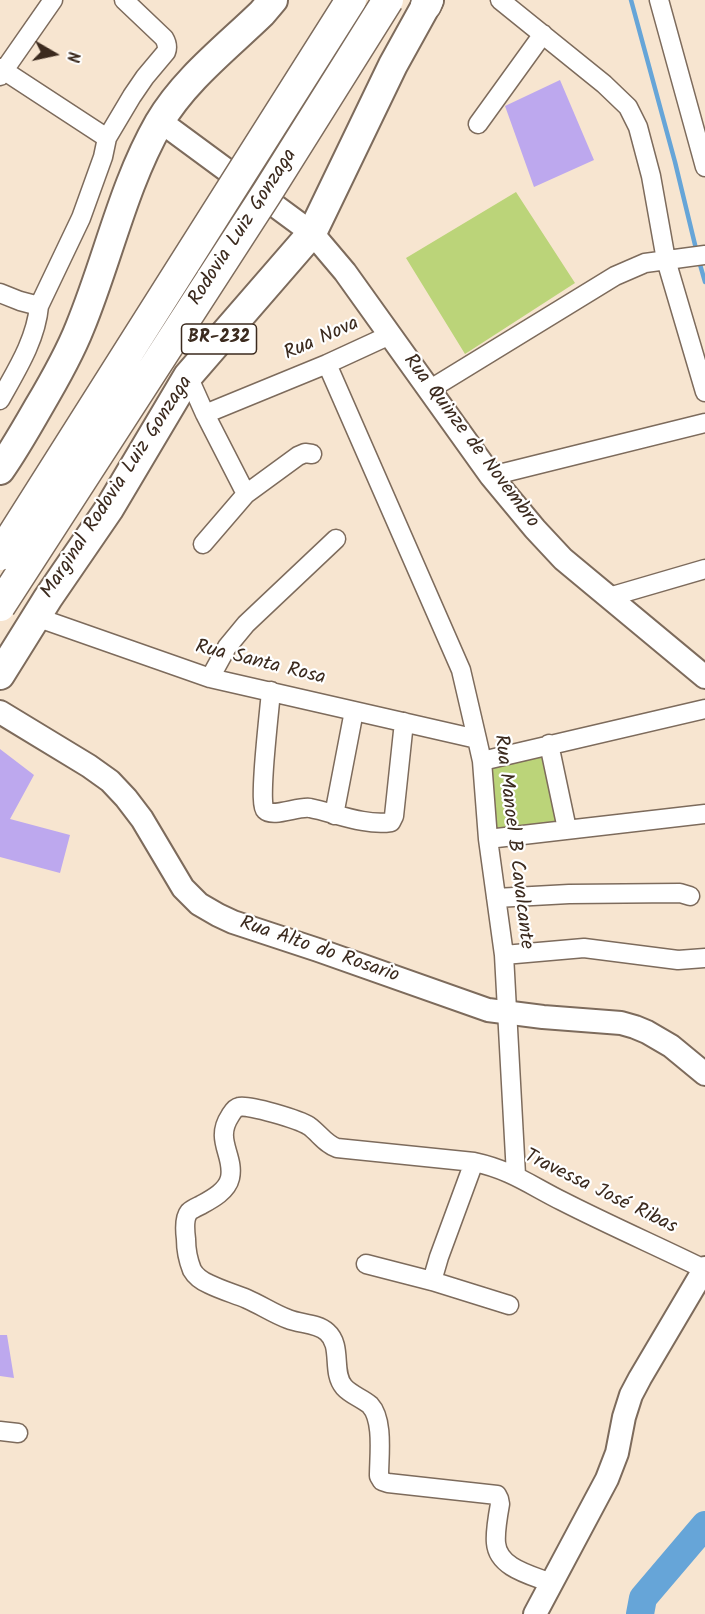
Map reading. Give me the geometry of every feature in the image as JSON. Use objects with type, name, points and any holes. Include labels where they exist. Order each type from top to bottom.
[{"type":"highway","name":"Rodovia Luiz Gonzaga","points":[[0,555],[351,0]]},
{"type":"highway","name":"Rodovia Luiz Gonzaga","points":[[0,606],[261,204],[388,0]]},
{"type":"highway","points":[[0,530],[42,471],[93,408]]},
{"type":"main road","points":[[0,470],[67,357],[81,325],[134,176],[160,121],[181,90],[262,14],[273,0]]},
{"type":"main road","name":"Marginal Rodovia Luiz Gonzaga","points":[[0,675],[48,598],[109,509],[188,376],[312,233],[393,65],[427,2]]},
{"type":"street","points":[[53,0],[1,72],[107,138]]},
{"type":"street","points":[[0,400],[32,336],[42,298],[81,218],[103,157],[107,138],[132,96],[168,48],[164,38],[124,0]]},
{"type":"street","points":[[500,0],[628,106],[641,136],[705,392]]},
{"type":"street","points":[[659,0],[697,110],[705,167]]},
{"type":"street","points":[[478,124],[543,34]]},
{"type":"street","name":"Rua Quinze de Novembro","points":[[160,121],[312,233],[345,272],[491,476],[536,529],[563,559],[705,677]]},
{"type":"street","points":[[429,390],[615,276],[645,263],[705,255]]},
{"type":"street","points":[[0,293],[20,301],[42,298]]},
{"type":"street","name":"Rua Nova","points":[[205,414],[327,364],[390,335]]},
{"type":"street","name":"Rua Manoel B Cavalcante","points":[[327,364],[461,670],[482,761],[488,839],[504,955],[516,1175]]},
{"type":"street","points":[[188,376],[246,494]]},
{"type":"street","points":[[491,476],[705,423]]},
{"type":"street","points":[[203,544],[246,494],[298,456],[305,453],[312,454]]},
{"type":"street","points":[[210,678],[227,647],[246,624],[336,539]]},
{"type":"street","points":[[609,597],[705,569]]},
{"type":"street","name":"Rua Santa Rosa","points":[[36,617],[210,678],[477,739]]},
{"type":"street","points":[[271,691],[262,790],[263,808],[272,813],[306,807],[377,823],[391,822],[394,816],[404,723]]},
{"type":"street","points":[[482,761],[705,709]]},
{"type":"street","points":[[334,815],[354,711]]},
{"type":"street","name":"Rua Alto do Rosario","points":[[0,712],[89,766],[110,782],[142,819],[183,888],[199,904],[218,915],[489,1010],[635,1026],[670,1046],[705,1074]]},
{"type":"street","points":[[549,744],[567,829]]},
{"type":"street","points":[[488,839],[705,814]]},
{"type":"street","points":[[496,898],[569,894],[680,893],[690,896]]},
{"type":"street","points":[[504,955],[584,948],[678,960],[705,958]]},
{"type":"street","name":"Travessa José Ribas","points":[[551,1583],[513,1567],[499,1556],[495,1542],[499,1498],[497,1495],[382,1481],[379,1476],[377,1415],[371,1407],[344,1388],[339,1378],[336,1349],[331,1336],[326,1331],[320,1327],[288,1319],[208,1284],[192,1269],[186,1246],[187,1217],[190,1210],[221,1192],[231,1176],[224,1145],[226,1122],[240,1106],[307,1124],[323,1140],[337,1148],[474,1162],[495,1167],[516,1175],[562,1201],[705,1268]]},
{"type":"street","points":[[432,1281],[474,1162]]},
{"type":"street","points":[[366,1264],[432,1281],[509,1305]]},
{"type":"street","points":[[535,1614],[590,1515],[607,1479],[617,1453],[624,1417],[640,1378],[705,1268]]},
{"type":"street","points":[[0,1431],[18,1433]]},
{"type":"green space","points":[[516,192],[575,283],[465,354],[406,258]]},
{"type":"green space","points":[[544,750],[561,827],[491,835],[484,764]]},
{"type":"building","points":[[560,80],[594,160],[534,187],[505,106]]},
{"type":"building","points":[[0,749],[34,775],[10,819],[70,835],[60,873],[0,857]]},
{"type":"building","points":[[0,1335],[7,1335],[14,1378],[0,1376]]},
{"type":"waterway","points":[[631,0],[697,253]]},
{"type":"waterway","points":[[699,261],[705,282]]},
{"type":"waterway","points":[[640,1614],[643,1598],[705,1525]]}]
